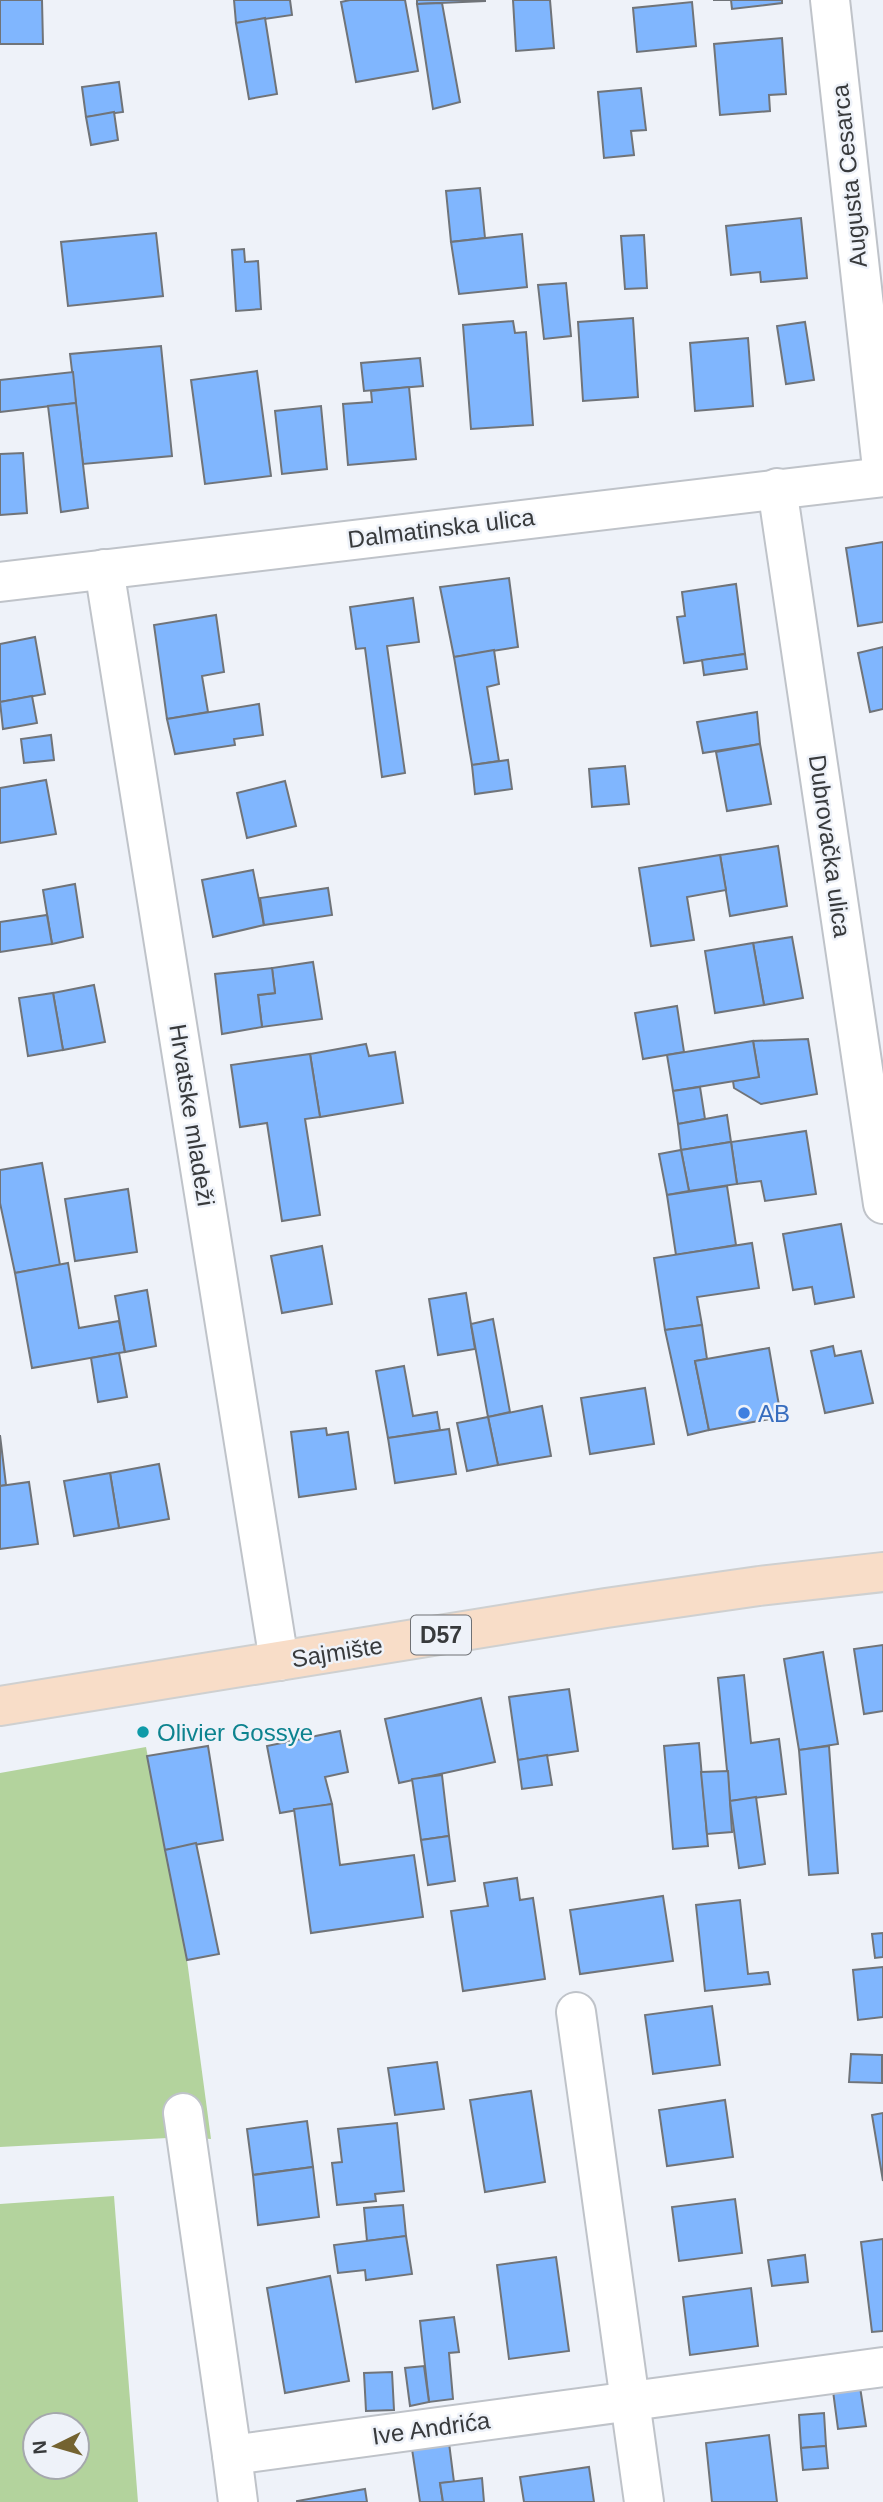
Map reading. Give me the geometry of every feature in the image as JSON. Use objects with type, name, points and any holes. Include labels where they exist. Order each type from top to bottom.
[{"type":"main road","name":"Sajmište","points":[[0,1706],[606,1608],[883,1572]]},
{"type":"street","name":"Augusta Cesarca","points":[[830,0],[883,477]]},
{"type":"street","name":"Dalmatinska ulica","points":[[0,582],[883,477]]},
{"type":"street","name":"Dubrovačka ulica","points":[[776,488],[883,1204]]},
{"type":"street","name":"Hrvatske mladeži","points":[[104,569],[279,1661]]},
{"type":"street","points":[[576,2012],[644,2502]]},
{"type":"street","points":[[183,2113],[239,2502]]},
{"type":"street","name":"Ive Andrića","points":[[232,2455],[883,2367]]},
{"type":"green space","points":[[146,1747],[187,1960],[211,2139],[186,2137],[0,2147],[0,1773]]},
{"type":"green space","points":[[114,2196],[138,2502],[0,2502],[0,2204]]},
{"type":"building","points":[[0,0],[42,0],[43,44],[0,44]]},
{"type":"building","points":[[234,0],[290,0],[292,15],[236,23]]},
{"type":"building","points":[[405,0],[418,71],[356,82],[341,2]]},
{"type":"building","points":[[417,0],[485,0],[485,1],[417,4]]},
{"type":"building","points":[[513,0],[550,0],[554,48],[516,51]]},
{"type":"building","points":[[731,0],[782,0],[782,3],[732,9]]},
{"type":"building","points":[[692,2],[696,46],[637,52],[633,8]]},
{"type":"building","points":[[442,3],[460,102],[433,109],[417,4]]},
{"type":"building","points":[[265,18],[277,94],[249,99],[236,23]]},
{"type":"building","points":[[782,38],[786,94],[769,95],[770,111],[720,115],[714,44]]},
{"type":"building","points":[[119,82],[123,112],[86,117],[82,87]]},
{"type":"building","points":[[641,88],[646,130],[631,131],[634,155],[604,158],[598,92]]},
{"type":"building","points":[[114,112],[118,140],[91,145],[86,117]]},
{"type":"building","points":[[480,188],[485,238],[451,242],[446,191]]},
{"type":"building","points":[[801,218],[807,278],[761,282],[760,272],[731,275],[726,226]]},
{"type":"building","points":[[156,233],[163,296],[68,306],[61,242]]},
{"type":"building","points":[[522,234],[527,287],[459,294],[451,242]]},
{"type":"building","points":[[644,235],[647,288],[625,289],[621,236]]},
{"type":"building","points":[[244,249],[245,262],[258,261],[261,309],[236,311],[232,250]]},
{"type":"building","points":[[566,283],[571,336],[544,339],[538,285]]},
{"type":"building","points":[[633,318],[638,397],[583,401],[578,322]]},
{"type":"building","points":[[513,321],[515,333],[526,332],[533,425],[471,429],[463,325]]},
{"type":"building","points":[[805,322],[814,380],[786,384],[777,326]]},
{"type":"building","points":[[748,338],[753,406],[695,411],[690,343]]},
{"type":"building","points":[[161,346],[172,456],[83,464],[70,354]]},
{"type":"building","points":[[420,358],[423,386],[364,391],[361,363]]},
{"type":"building","points":[[257,371],[271,476],[205,484],[191,380]]},
{"type":"building","points":[[73,372],[76,403],[0,412],[0,380]]},
{"type":"building","points":[[409,387],[416,459],[348,465],[343,404],[372,402],[371,391]]},
{"type":"building","points":[[76,403],[88,508],[61,512],[48,406]]},
{"type":"building","points":[[321,406],[327,469],[282,474],[275,411]]},
{"type":"building","points":[[23,453],[27,513],[0,515],[0,454]]},
{"type":"building","points":[[883,542],[883,622],[858,626],[846,548]]},
{"type":"building","points":[[509,578],[518,647],[454,657],[440,587]]},
{"type":"building","points":[[736,584],[745,654],[684,663],[677,617],[685,616],[682,592]]},
{"type":"building","points":[[413,598],[419,642],[387,646],[405,773],[382,777],[365,648],[356,649],[350,607]]},
{"type":"building","points":[[216,615],[224,672],[202,676],[208,712],[167,719],[154,625]]},
{"type":"building","points":[[35,637],[45,694],[0,702],[0,644]]},
{"type":"building","points":[[883,647],[883,709],[870,712],[858,653]]},
{"type":"building","points":[[494,650],[499,684],[487,687],[499,761],[472,765],[454,657]]},
{"type":"building","points":[[745,654],[747,669],[704,675],[702,660]]},
{"type":"building","points":[[32,696],[37,723],[3,729],[0,702]]},
{"type":"building","points":[[259,704],[263,735],[234,739],[235,745],[175,754],[167,719]]},
{"type":"building","points":[[757,712],[760,744],[703,753],[697,722]]},
{"type":"building","points":[[51,735],[54,760],[24,763],[21,739]]},
{"type":"building","points":[[760,744],[771,804],[727,811],[716,752]]},
{"type":"building","points":[[508,760],[512,789],[475,794],[472,765]]},
{"type":"building","points":[[625,766],[629,804],[592,807],[589,769]]},
{"type":"building","points":[[46,780],[56,834],[0,843],[0,788]]},
{"type":"building","points":[[285,781],[296,826],[247,838],[237,793]]},
{"type":"building","points":[[778,846],[787,906],[730,916],[720,855]]},
{"type":"building","points":[[720,855],[726,890],[687,897],[694,940],[651,946],[639,868]]},
{"type":"building","points":[[253,870],[264,925],[213,937],[202,880]]},
{"type":"building","points":[[75,884],[83,937],[52,944],[43,890]]},
{"type":"building","points":[[328,888],[332,915],[264,925],[260,898]]},
{"type":"building","points":[[47,915],[52,944],[0,952],[0,922]]},
{"type":"building","points":[[792,937],[803,998],[764,1005],[753,943]]},
{"type":"building","points":[[753,943],[764,1005],[715,1013],[705,951]]},
{"type":"building","points":[[313,962],[322,1019],[262,1027],[258,995],[275,993],[272,968]]},
{"type":"building","points":[[272,968],[275,993],[258,995],[262,1027],[222,1034],[215,974]]},
{"type":"building","points":[[94,985],[105,1042],[63,1050],[53,993]]},
{"type":"building","points":[[53,993],[63,1050],[28,1056],[19,998]]},
{"type":"building","points":[[677,1006],[684,1052],[643,1059],[635,1013]]},
{"type":"building","points":[[808,1039],[817,1094],[761,1104],[734,1088],[733,1081],[759,1077],[753,1041]]},
{"type":"building","points":[[753,1041],[759,1077],[673,1091],[667,1055]]},
{"type":"building","points":[[366,1044],[369,1056],[395,1052],[403,1103],[320,1117],[310,1054]]},
{"type":"building","points":[[310,1054],[320,1117],[305,1119],[320,1215],[282,1221],[267,1123],[240,1127],[231,1065]]},
{"type":"building","points":[[700,1087],[705,1119],[678,1124],[673,1091]]},
{"type":"building","points":[[727,1115],[731,1142],[681,1150],[678,1124]]},
{"type":"building","points":[[806,1131],[816,1194],[765,1201],[761,1181],[737,1184],[731,1142]]},
{"type":"building","points":[[731,1142],[737,1184],[689,1191],[681,1150]]},
{"type":"building","points":[[681,1150],[689,1191],[667,1195],[659,1154]]},
{"type":"building","points":[[42,1163],[60,1265],[15,1273],[0,1203],[0,1170]]},
{"type":"building","points":[[727,1186],[736,1245],[676,1255],[667,1195]]},
{"type":"building","points":[[128,1189],[137,1252],[75,1261],[65,1199]]},
{"type":"building","points":[[841,1224],[854,1297],[815,1304],[812,1287],[793,1290],[783,1234]]},
{"type":"building","points":[[752,1243],[759,1288],[697,1297],[702,1325],[665,1330],[654,1258]]},
{"type":"building","points":[[322,1246],[332,1304],[282,1313],[271,1256]]},
{"type":"building","points":[[68,1263],[79,1328],[119,1321],[125,1352],[32,1368],[15,1273]]},
{"type":"building","points":[[147,1290],[156,1346],[125,1352],[115,1296]]},
{"type":"building","points":[[466,1293],[475,1349],[438,1355],[429,1299]]},
{"type":"building","points":[[493,1319],[510,1412],[488,1417],[471,1324]]},
{"type":"building","points":[[702,1325],[707,1359],[695,1361],[709,1430],[688,1435],[665,1330]]},
{"type":"building","points":[[833,1346],[835,1356],[861,1351],[873,1403],[825,1413],[811,1351]]},
{"type":"building","points":[[769,1348],[781,1417],[709,1430],[695,1361]]},
{"type":"building","points":[[119,1353],[127,1397],[98,1402],[91,1358]]},
{"type":"building","points":[[404,1366],[413,1416],[437,1412],[440,1430],[388,1438],[376,1371]]},
{"type":"building","points":[[645,1388],[654,1444],[590,1454],[581,1398]]},
{"type":"building","points":[[542,1406],[551,1456],[498,1465],[488,1417]]},
{"type":"building","points":[[488,1417],[498,1465],[467,1471],[457,1423]]},
{"type":"building","points":[[326,1428],[327,1435],[348,1432],[356,1489],[299,1497],[291,1432]]},
{"type":"building","points":[[449,1429],[456,1474],[395,1483],[388,1438]]},
{"type":"building","points":[[0,1435],[6,1485],[0,1486]]},
{"type":"building","points":[[159,1464],[169,1519],[119,1528],[110,1473]]},
{"type":"building","points":[[110,1473],[119,1528],[74,1536],[64,1481]]},
{"type":"building","points":[[29,1482],[38,1544],[0,1549],[0,1486]]},
{"type":"building","points":[[883,1645],[883,1711],[864,1714],[854,1649]]},
{"type":"building","points":[[823,1652],[838,1744],[799,1750],[784,1659]]},
{"type":"building","points":[[744,1675],[751,1743],[779,1739],[786,1794],[730,1801],[718,1678]]},
{"type":"building","points":[[569,1689],[578,1751],[518,1760],[509,1697]]},
{"type":"building","points":[[481,1698],[495,1762],[399,1783],[385,1719]]},
{"type":"building","points":[[340,1731],[348,1772],[325,1777],[332,1804],[280,1813],[267,1746]]},
{"type":"building","points":[[699,1743],[708,1846],[673,1849],[664,1746]]},
{"type":"building","points":[[208,1746],[223,1840],[165,1850],[147,1756]]},
{"type":"building","points":[[829,1746],[838,1873],[809,1875],[799,1750]]},
{"type":"building","points":[[547,1755],[552,1785],[522,1789],[518,1760]]},
{"type":"building","points":[[728,1771],[732,1832],[707,1834],[701,1772]]},
{"type":"building","points":[[442,1775],[449,1836],[421,1840],[412,1779]]},
{"type":"building","points":[[756,1797],[765,1864],[739,1868],[730,1801]]},
{"type":"building","points":[[332,1804],[340,1865],[414,1855],[423,1917],[311,1933],[294,1809]]},
{"type":"building","points":[[449,1836],[455,1881],[428,1885],[421,1840]]},
{"type":"building","points":[[196,1843],[219,1954],[187,1960],[165,1850]]},
{"type":"building","points":[[517,1878],[520,1900],[533,1898],[545,1979],[463,1991],[451,1911],[488,1906],[484,1883]]},
{"type":"building","points":[[663,1896],[673,1961],[580,1974],[570,1910]]},
{"type":"building","points":[[740,1900],[748,1974],[768,1972],[770,1984],[705,1991],[696,1905]]},
{"type":"building","points":[[883,1933],[883,1957],[875,1958],[872,1934]]},
{"type":"building","points":[[883,1967],[883,2017],[858,2020],[853,1970]]},
{"type":"building","points":[[712,2006],[720,2065],[653,2074],[645,2015]]},
{"type":"building","points":[[851,2054],[882,2055],[882,2083],[849,2082]]},
{"type":"building","points":[[437,2062],[444,2109],[395,2115],[388,2068]]},
{"type":"building","points":[[531,2091],[545,2182],[485,2192],[470,2100]]},
{"type":"building","points":[[725,2100],[733,2157],[667,2166],[659,2110]]},
{"type":"building","points":[[883,2113],[883,2181],[872,2115]]},
{"type":"building","points":[[307,2121],[313,2167],[253,2175],[247,2129]]},
{"type":"building","points":[[397,2123],[404,2191],[375,2194],[376,2201],[337,2205],[332,2163],[342,2162],[338,2129]]},
{"type":"building","points":[[313,2167],[319,2217],[258,2225],[253,2175]]},
{"type":"building","points":[[735,2199],[742,2253],[679,2261],[672,2207]]},
{"type":"building","points":[[403,2205],[406,2236],[367,2241],[364,2208]]},
{"type":"building","points":[[406,2236],[412,2274],[366,2280],[365,2270],[338,2273],[334,2245]]},
{"type":"building","points":[[883,2239],[883,2331],[872,2332],[861,2242]]},
{"type":"building","points":[[805,2255],[808,2282],[772,2286],[768,2260]]},
{"type":"building","points":[[556,2257],[569,2351],[509,2359],[497,2265]]},
{"type":"building","points":[[330,2276],[349,2381],[285,2393],[267,2288]]},
{"type":"building","points":[[751,2288],[758,2346],[690,2355],[683,2297]]},
{"type":"building","points":[[454,2317],[459,2352],[449,2353],[453,2399],[429,2402],[420,2321]]},
{"type":"building","points":[[424,2366],[429,2402],[410,2406],[405,2368]]},
{"type":"building","points":[[392,2372],[394,2410],[366,2411],[364,2373]]},
{"type":"building","points":[[860,2387],[866,2426],[838,2429],[833,2391]]},
{"type":"building","points":[[824,2413],[826,2446],[801,2448],[799,2415]]},
{"type":"building","points":[[769,2435],[777,2502],[712,2502],[706,2443]]},
{"type":"building","points":[[449,2443],[454,2482],[440,2483],[443,2502],[420,2502],[412,2449]]},
{"type":"building","points":[[826,2446],[828,2468],[803,2470],[801,2448]]},
{"type":"building","points":[[589,2467],[594,2502],[524,2502],[520,2477]]},
{"type":"building","points":[[482,2478],[484,2502],[443,2502],[440,2483]]},
{"type":"building","points":[[365,2489],[367,2502],[297,2502],[297,2501]]},
{"type":"place","name":"AB","points":[[744,1413]]},
{"type":"place","name":"Olivier Gossye","points":[[143,1732]]}]
